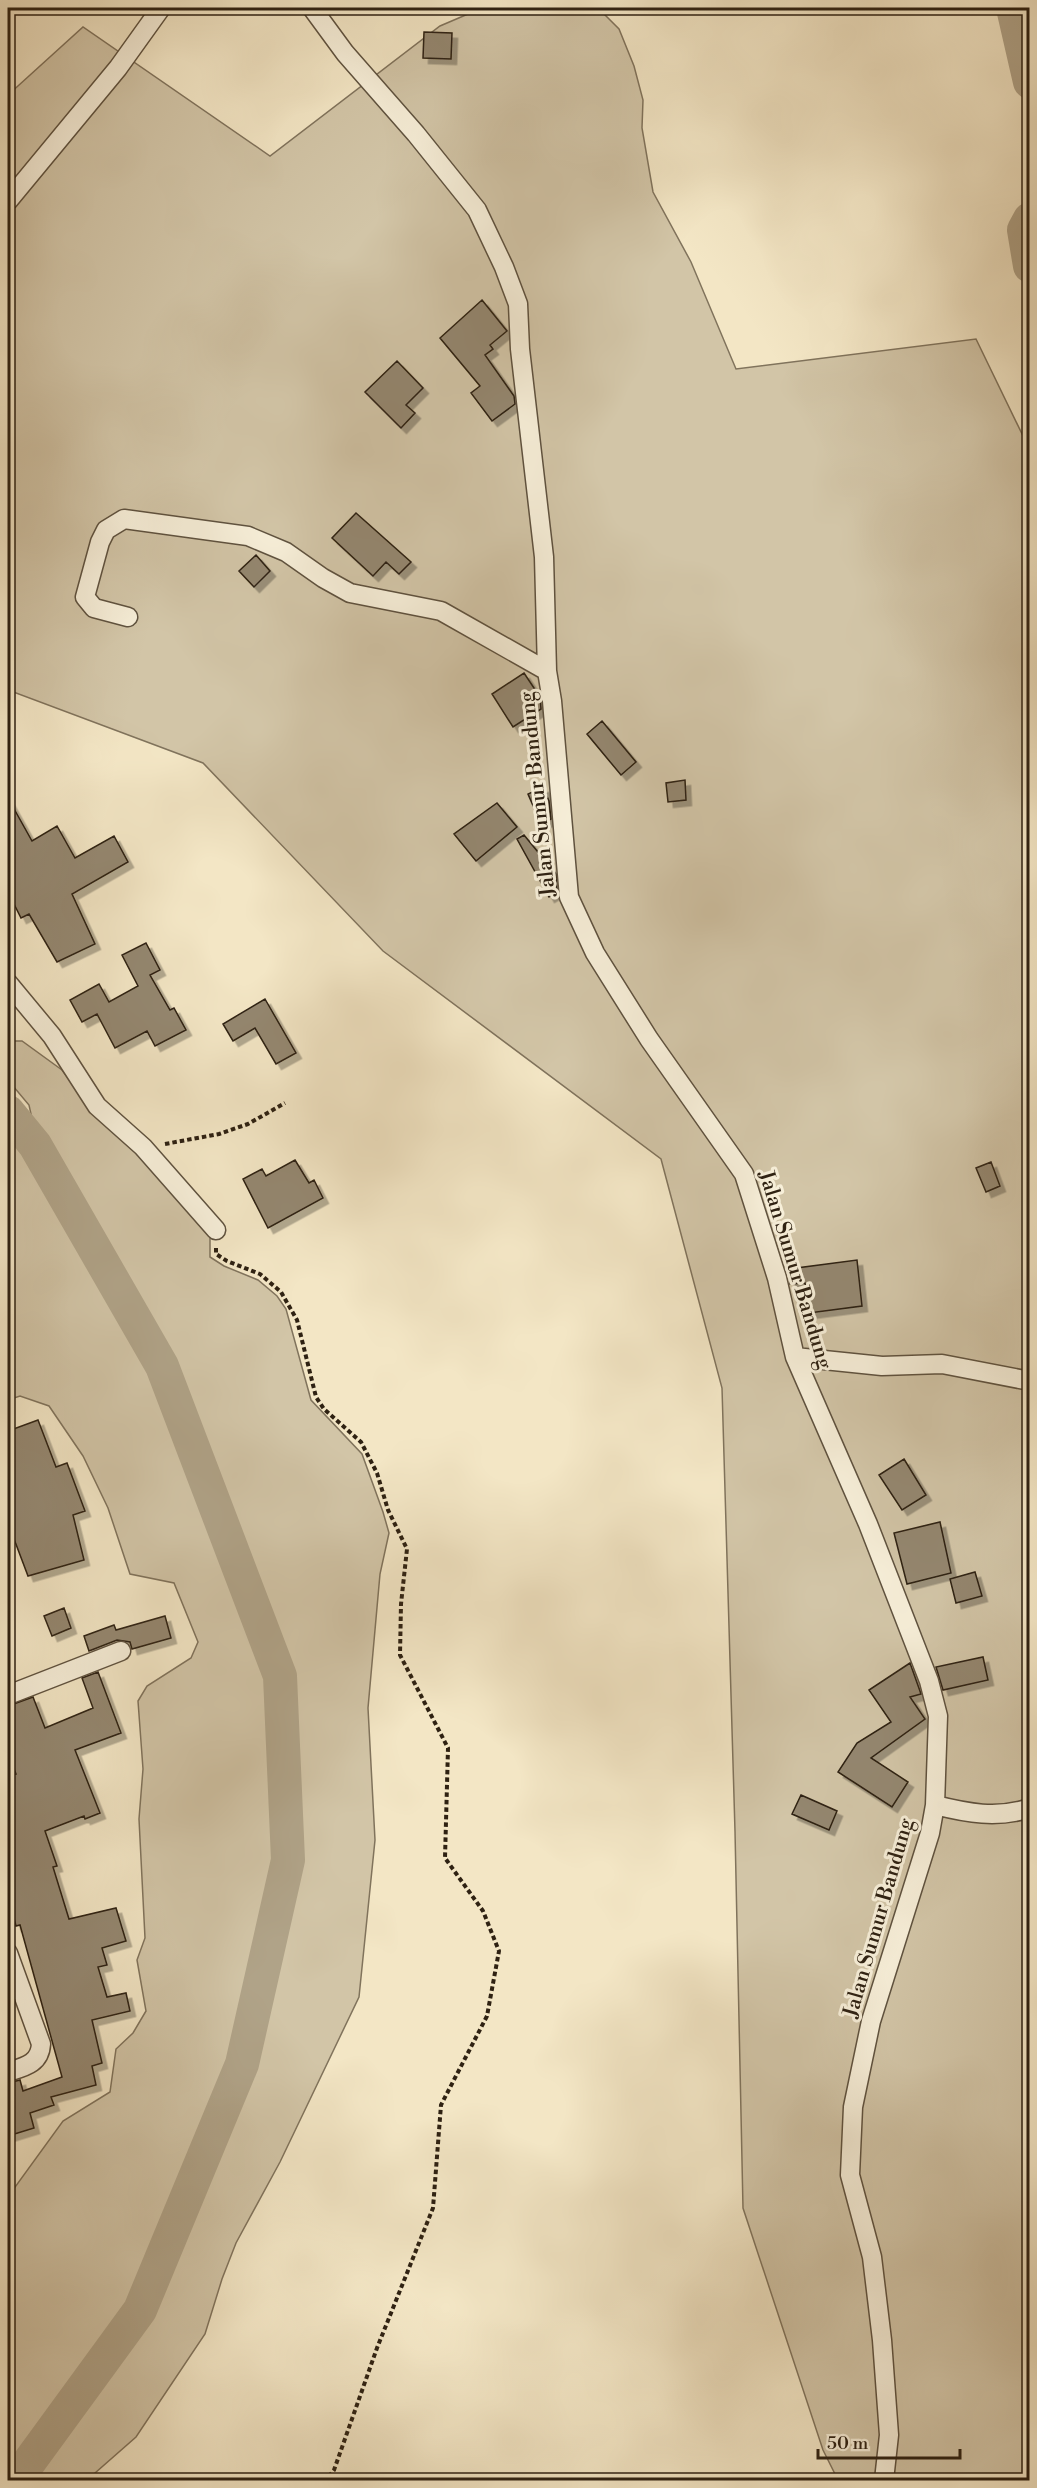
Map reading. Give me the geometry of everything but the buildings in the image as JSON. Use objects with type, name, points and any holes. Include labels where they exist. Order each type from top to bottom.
[{"type":"street","points":[[8,201],[118,68],[161,8]]},
{"type":"street","name":"Jalan Sumur Bandung","points":[[312,8],[345,53],[477,210],[504,267],[518,304],[522,372],[544,557],[547,671],[552,701],[569,897],[596,953],[649,1039],[744,1174],[777,1278],[795,1357],[868,1524],[929,1682],[938,1716],[935,1805],[930,1833],[872,2021],[853,2107],[849,2175],[872,2257],[883,2352],[889,2435],[884,2481]]},
{"type":"street","points":[[128,616],[94,608],[85,597],[100,542],[106,531],[124,519],[248,536],[286,552],[323,578],[350,593],[441,611],[547,671]]},
{"type":"street","points":[[8,984],[52,1036],[97,1106],[143,1148],[216,1230]]},
{"type":"street","points":[[795,1357],[882,1366],[942,1364],[1029,1381]]},
{"type":"street","points":[[8,1695],[121,1651]]},
{"type":"street","points":[[935,1805],[976,1815],[1014,1813],[1029,1808]]},
{"type":"street","points":[[8,1953],[41,2044],[40,2054],[35,2061],[8,2072]]},
{"type":"path","points":[[143,1148],[219,1134],[248,1124],[285,1103]]},
{"type":"path","points":[[216,1230],[216,1254],[227,1261],[260,1274],[281,1292],[291,1307],[316,1397],[368,1451],[388,1510],[407,1550],[401,1604],[400,1655],[447,1748],[445,1858],[483,1911],[499,1950],[487,2016],[441,2105],[433,2208],[377,2348],[334,2470],[326,2481]]},
{"type":"shaded area","points":[[482,8],[598,8],[619,29],[634,66],[643,100],[642,128],[653,192],[691,262],[736,369],[976,339],[1023,436],[1030,519],[1029,2480],[838,2480],[823,2450],[743,2208],[722,1388],[661,1159],[383,951],[203,763],[8,690],[8,95],[83,27],[270,156],[440,26]]},
{"type":"shaded area","points":[[8,1041],[22,1041],[62,1070],[92,1110],[139,1151],[210,1232],[210,1257],[224,1266],[258,1280],[277,1296],[286,1309],[311,1400],[362,1454],[389,1533],[380,1574],[368,1708],[375,1840],[359,1997],[280,2162],[236,2243],[205,2334],[136,2437],[87,2480],[8,2480],[8,2192],[13,2190],[63,2121],[110,2092],[116,2049],[133,2033],[146,2011],[137,1960],[145,1938],[139,1819],[143,1769],[138,1701],[147,1686],[191,1658],[198,1642],[174,1583],[130,1574],[108,1508],[83,1456],[49,1406],[20,1396],[8,1400],[8,1131],[33,1123],[29,1105],[8,1080]]},
{"type":"waterway","points":[[1013,8],[1030,82]]},
{"type":"waterway","points":[[1030,219],[1024,230],[1030,266]]},
{"type":"waterway","points":[[8,1112],[35,1145],[162,1366],[280,1676],[288,1860],[242,2064],[140,2310],[16,2480]]}]
